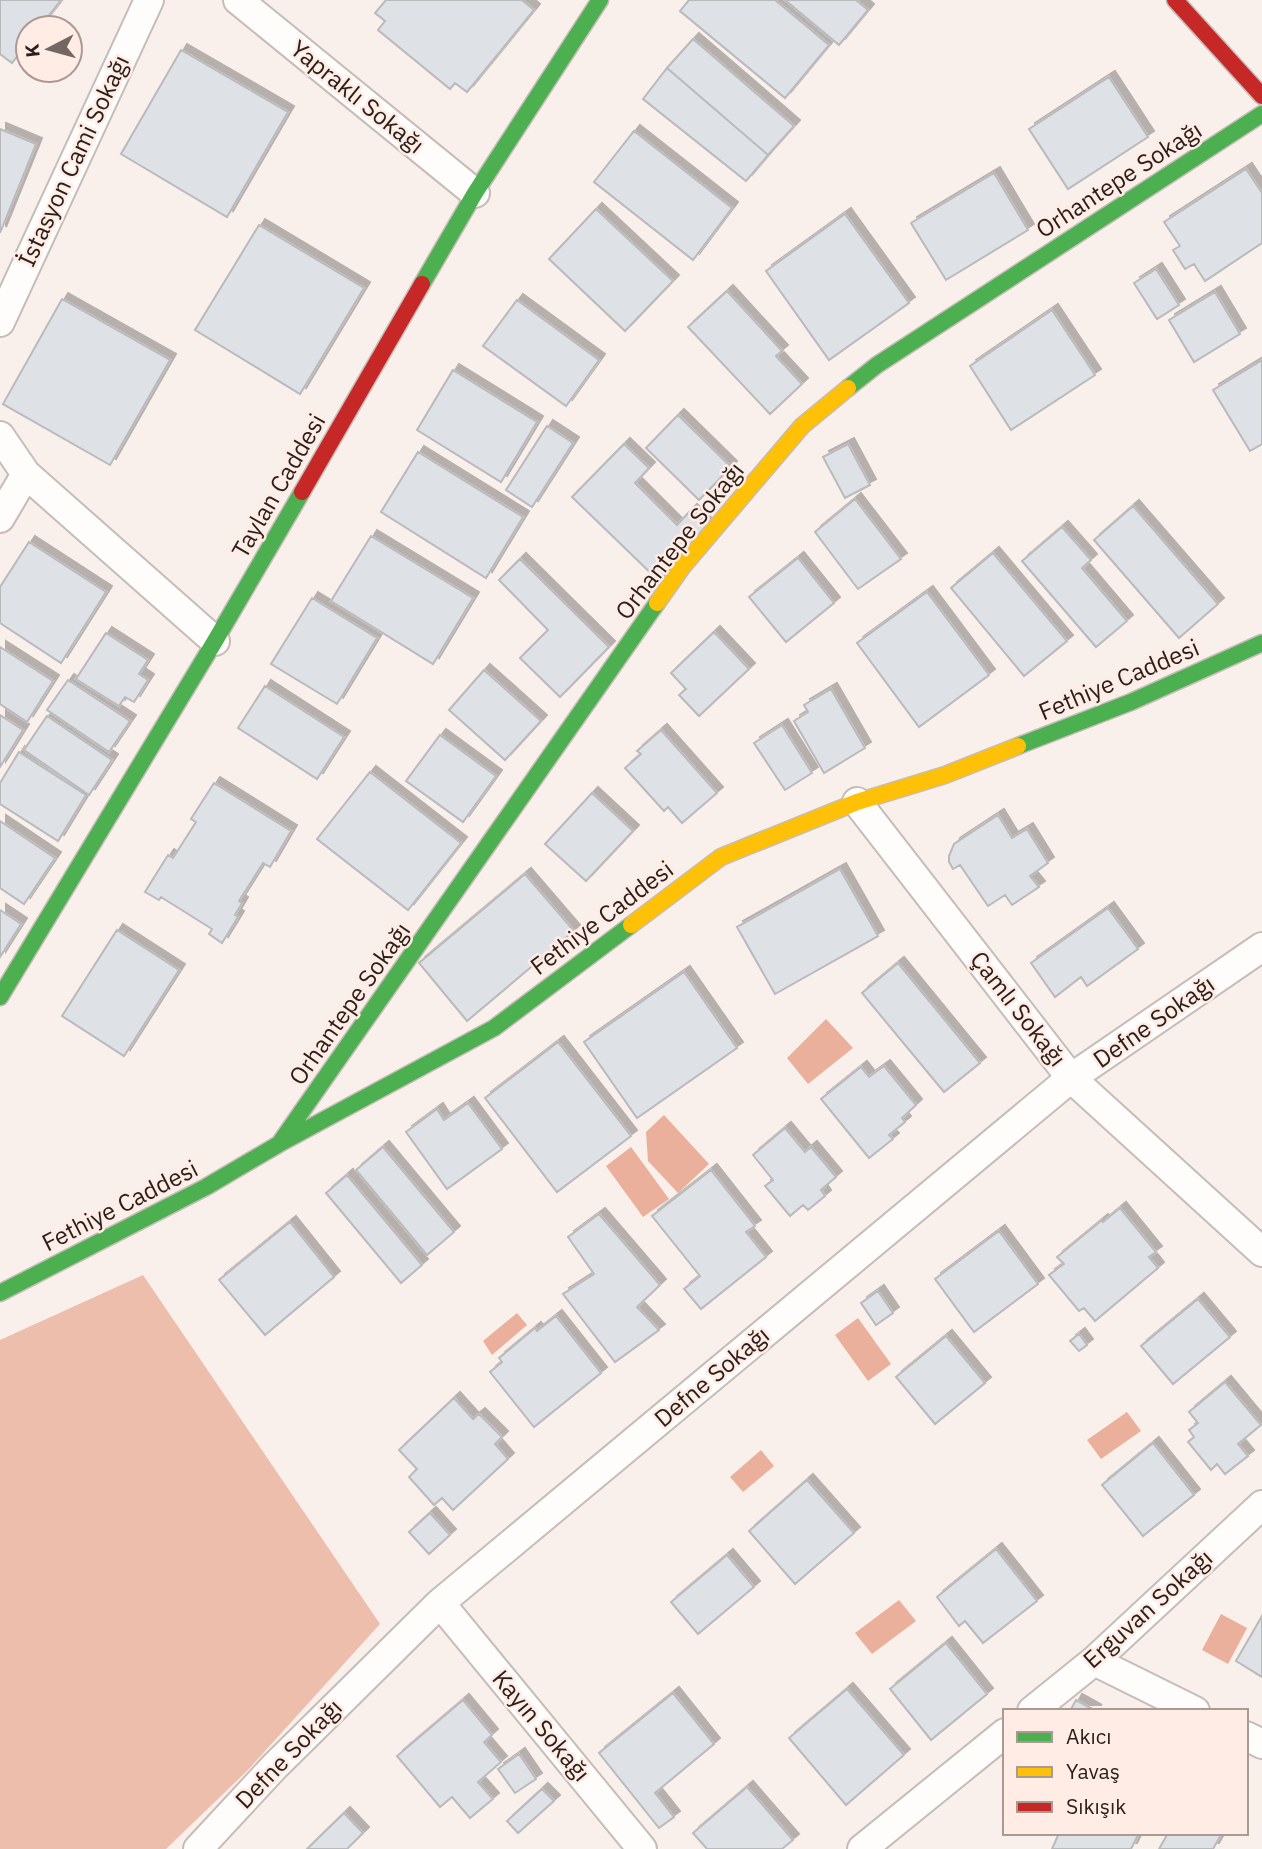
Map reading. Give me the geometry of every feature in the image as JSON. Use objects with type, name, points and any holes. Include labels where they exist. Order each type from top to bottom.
[{"type":"street","name":"İstasyon Cami Sokağı","points":[[0,322],[149,0]]},
{"type":"street","name":"Yapraklı Sokağı","points":[[238,0],[475,194]]},
{"type":"street","name":"Taylan Caddesi","points":[[0,997],[215,641],[475,194],[600,0]]},
{"type":"street","points":[[1175,0],[1262,96]]},
{"type":"street","name":"Orhantepe Sokağı","points":[[279,1144],[683,566],[802,426],[877,365],[1262,114]]},
{"type":"street","points":[[0,436],[26,474],[215,641]]},
{"type":"street","points":[[0,518],[26,474]]},
{"type":"street","name":"Fethiye Caddesi","points":[[0,1293],[206,1187],[279,1144],[494,1028],[720,857],[857,802],[946,775],[1119,707],[1262,643]]},
{"type":"street","name":"Çamlı Sokağı","points":[[857,802],[1072,1078],[1262,1252]]},
{"type":"street","name":"Defne Sokağı","points":[[198,1849],[274,1767],[440,1603],[1072,1078],[1262,947]]},
{"type":"street","name":"Erguvan Sokağı","points":[[1034,1709],[1094,1661],[1262,1505]]},
{"type":"street","name":"Kayın Sokağı","points":[[440,1603],[642,1849]]},
{"type":"street","points":[[1094,1661],[1191,1709]]},
{"type":"street","points":[[862,1849],[1003,1735]]},
{"type":"shaded area","points":[[826,1019],[853,1048],[808,1084],[787,1058]]},
{"type":"shaded area","points":[[664,1115],[709,1164],[678,1193],[648,1161],[646,1132]]},
{"type":"shaded area","points":[[631,1147],[669,1199],[643,1217],[606,1166]]},
{"type":"shaded area","points":[[143,1275],[380,1624],[248,1770],[166,1849],[0,1849],[0,1340]]},
{"type":"shaded area","points":[[517,1313],[527,1325],[492,1355],[483,1341]]},
{"type":"shaded area","points":[[858,1318],[891,1364],[868,1381],[835,1335]]},
{"type":"shaded area","points":[[1127,1412],[1141,1431],[1101,1459],[1087,1440]]},
{"type":"shaded area","points":[[761,1450],[774,1466],[743,1492],[730,1477]]},
{"type":"shaded area","points":[[899,1600],[916,1621],[872,1654],[855,1633]]},
{"type":"shaded area","points":[[1221,1614],[1247,1628],[1228,1664],[1202,1650]]},
{"type":"building","points":[[0,0],[61,0],[50,14],[14,14],[14,60],[12,63],[0,54]]},
{"type":"building","points":[[386,0],[522,0],[534,10],[467,92],[455,83],[450,89],[378,30],[385,21],[375,13]]},
{"type":"building","points":[[689,0],[775,0],[829,45],[785,98],[680,11]]},
{"type":"building","points":[[785,0],[856,0],[868,10],[839,45]]},
{"type":"building","points":[[693,39],[794,126],[768,155],[667,68]]},
{"type":"building","points":[[181,50],[288,112],[227,217],[121,154]]},
{"type":"building","points":[[667,68],[768,155],[746,181],[643,99]]},
{"type":"building","points":[[1109,77],[1148,137],[1068,189],[1029,129]]},
{"type":"building","points":[[0,129],[36,144],[0,233]]},
{"type":"building","points":[[634,131],[732,208],[693,260],[594,182]]},
{"type":"building","points":[[1246,169],[1262,193],[1262,243],[1205,281],[1194,264],[1185,269],[1173,250],[1180,246],[1164,222]]},
{"type":"building","points":[[994,173],[1028,230],[946,280],[911,223]]},
{"type":"building","points":[[596,209],[673,281],[625,331],[549,259]]},
{"type":"building","points":[[845,214],[909,303],[829,360],[766,271]]},
{"type":"building","points":[[259,225],[364,288],[300,394],[195,330]]},
{"type":"building","points":[[1156,269],[1179,305],[1157,319],[1134,283]]},
{"type":"building","points":[[727,291],[782,351],[776,356],[802,384],[770,414],[688,327]]},
{"type":"building","points":[[1215,292],[1240,334],[1194,362],[1169,320]]},
{"type":"building","points":[[62,299],[170,360],[110,465],[3,404]]},
{"type":"building","points":[[517,300],[599,360],[566,406],[483,346]]},
{"type":"building","points":[[1052,310],[1095,375],[1011,430],[970,366]]},
{"type":"building","points":[[1262,360],[1262,444],[1250,451],[1213,390]]},
{"type":"building","points":[[453,370],[537,422],[501,482],[417,430]]},
{"type":"building","points":[[678,415],[731,467],[699,500],[646,448]]},
{"type":"building","points":[[547,426],[573,443],[532,507],[506,490]]},
{"type":"building","points":[[624,444],[649,468],[635,483],[677,525],[691,510],[710,528],[659,581],[572,497]]},
{"type":"building","points":[[848,444],[870,485],[845,498],[823,457]]},
{"type":"building","points":[[418,452],[523,517],[486,578],[381,512]]},
{"type":"building","points":[[855,499],[901,559],[858,589],[815,532]]},
{"type":"building","points":[[1133,506],[1218,604],[1179,638],[1094,540]]},
{"type":"building","points":[[1062,527],[1091,560],[1082,568],[1127,621],[1096,647],[1022,561]]},
{"type":"building","points":[[371,536],[473,598],[433,664],[331,601]]},
{"type":"building","points":[[29,542],[106,592],[61,663],[0,623],[0,587]]},
{"type":"building","points":[[993,553],[1067,641],[1024,676],[951,588]]},
{"type":"building","points":[[798,558],[834,603],[786,642],[749,597]]},
{"type":"building","points":[[520,559],[609,647],[560,697],[520,658],[548,630],[499,580]]},
{"type":"building","points":[[927,592],[989,675],[919,727],[857,643]]},
{"type":"building","points":[[312,598],[377,638],[337,704],[271,664]]},
{"type":"building","points":[[714,632],[749,669],[699,716],[679,695],[686,689],[671,673]]},
{"type":"building","points":[[106,633],[148,660],[139,674],[148,680],[134,702],[125,697],[119,706],[76,679]]},
{"type":"building","points":[[0,647],[53,681],[27,722],[0,704]]},
{"type":"building","points":[[484,670],[541,721],[505,760],[449,710]]},
{"type":"building","points":[[68,680],[130,721],[109,752],[47,710]]},
{"type":"building","points":[[265,686],[344,737],[317,779],[238,728]]},
{"type":"building","points":[[831,689],[865,748],[824,773],[794,721],[808,712],[804,705]]},
{"type":"building","points":[[0,715],[23,730],[0,767]]},
{"type":"building","points":[[47,716],[112,760],[89,795],[24,750]]},
{"type":"building","points":[[782,725],[812,773],[785,790],[754,743]]},
{"type":"building","points":[[661,730],[717,793],[682,823],[668,807],[664,811],[625,768],[641,754],[637,751]]},
{"type":"building","points":[[440,735],[496,776],[463,822],[406,781]]},
{"type":"building","points":[[19,752],[86,795],[58,841],[0,804],[0,783]]},
{"type":"building","points":[[370,772],[461,843],[408,910],[317,839]]},
{"type":"building","points":[[214,783],[291,831],[270,867],[263,863],[239,901],[242,903],[235,915],[238,917],[222,943],[209,934],[212,929],[161,897],[159,900],[145,892],[168,855],[173,858],[196,822],[191,819]]},
{"type":"building","points":[[592,793],[633,831],[586,881],[545,844]]},
{"type":"building","points":[[998,815],[1012,838],[1027,829],[1048,863],[1030,876],[1039,887],[1012,905],[1005,895],[988,906],[960,865],[953,869],[949,856],[954,844]]},
{"type":"building","points":[[0,821],[55,858],[24,904],[0,888]]},
{"type":"building","points":[[840,869],[878,936],[775,994],[737,927]]},
{"type":"building","points":[[525,874],[574,931],[467,1021],[419,963]]},
{"type":"building","points":[[1108,908],[1138,949],[1087,986],[1081,977],[1055,997],[1031,963]]},
{"type":"building","points":[[0,910],[21,924],[0,957]]},
{"type":"building","points":[[117,930],[179,970],[124,1056],[62,1016]]},
{"type":"building","points":[[898,963],[980,1063],[944,1092],[862,993]]},
{"type":"building","points":[[684,972],[737,1048],[637,1118],[584,1042]]},
{"type":"building","points":[[558,1042],[631,1136],[557,1192],[485,1098]]},
{"type":"building","points":[[884,1066],[916,1105],[902,1118],[905,1122],[889,1135],[893,1139],[869,1158],[821,1099],[861,1067],[869,1077]]},
{"type":"building","points":[[468,1103],[502,1149],[447,1189],[406,1132],[437,1109],[444,1120]]},
{"type":"building","points":[[785,1128],[805,1152],[811,1147],[836,1177],[821,1190],[825,1196],[808,1210],[803,1205],[790,1216],[765,1186],[773,1180],[753,1155]]},
{"type":"building","points":[[383,1147],[454,1232],[427,1255],[356,1170]]},
{"type":"building","points":[[711,1170],[755,1226],[746,1232],[766,1257],[701,1309],[684,1289],[700,1276],[652,1216]]},
{"type":"building","points":[[347,1175],[422,1265],[401,1283],[326,1193]]},
{"type":"building","points":[[1120,1208],[1156,1252],[1149,1257],[1158,1268],[1095,1321],[1084,1308],[1079,1311],[1049,1275],[1064,1264],[1057,1257]]},
{"type":"building","points":[[599,1214],[660,1285],[637,1307],[659,1330],[615,1362],[563,1294],[594,1274],[568,1237]]},
{"type":"building","points":[[290,1222],[334,1277],[265,1335],[219,1280]]},
{"type":"building","points":[[999,1231],[1038,1284],[974,1332],[935,1279]]},
{"type":"building","points":[[878,1291],[893,1313],[876,1325],[861,1303]]},
{"type":"building","points":[[1198,1299],[1230,1337],[1173,1384],[1141,1346]]},
{"type":"building","points":[[556,1316],[601,1373],[534,1427],[490,1372],[502,1362],[499,1358],[535,1328],[537,1331]]},
{"type":"building","points":[[1079,1334],[1087,1345],[1079,1351],[1070,1341]]},
{"type":"building","points":[[946,1336],[985,1383],[935,1424],[896,1377]]},
{"type":"building","points":[[1225,1382],[1261,1425],[1238,1444],[1248,1456],[1225,1474],[1217,1464],[1211,1470],[1188,1442],[1194,1437],[1189,1430],[1198,1423],[1189,1412]]},
{"type":"building","points":[[454,1398],[473,1419],[479,1414],[502,1437],[495,1444],[508,1459],[453,1510],[442,1498],[434,1505],[409,1477],[417,1469],[399,1450]]},
{"type":"building","points":[[1153,1443],[1194,1495],[1143,1536],[1102,1485]]},
{"type":"building","points":[[807,1480],[854,1533],[795,1584],[749,1531]]},
{"type":"building","points":[[430,1513],[450,1535],[429,1554],[409,1532]]},
{"type":"building","points":[[996,1549],[1037,1601],[983,1643],[965,1621],[959,1626],[937,1597]]},
{"type":"building","points":[[727,1555],[754,1587],[698,1634],[671,1602]]},
{"type":"building","points":[[1262,1616],[1262,1677],[1236,1661]]},
{"type":"building","points":[[946,1643],[987,1694],[931,1740],[890,1689]]},
{"type":"building","points":[[847,1689],[904,1755],[846,1805],[789,1738]]},
{"type":"building","points":[[673,1693],[714,1744],[655,1793],[674,1817],[659,1828],[599,1753]]},
{"type":"building","points":[[463,1700],[492,1735],[484,1742],[501,1762],[478,1782],[493,1799],[470,1818],[452,1797],[440,1807],[397,1756]]},
{"type":"building","points":[[1076,1700],[1092,1709],[1071,1709]]},
{"type":"building","points":[[519,1754],[536,1779],[515,1793],[498,1769]]},
{"type":"building","points":[[747,1787],[793,1840],[782,1849],[707,1849],[693,1833]]},
{"type":"building","points":[[542,1789],[554,1801],[518,1833],[507,1821]]},
{"type":"building","points":[[344,1813],[363,1833],[347,1849],[307,1849]]},
{"type":"building","points":[[1058,1835],[1138,1835],[1131,1849],[1052,1849]]},
{"type":"building","points":[[1167,1835],[1221,1835],[1213,1849],[1159,1849]]},
{"type":"traffic: fast","points":[[422,284],[475,193],[600,0]]},
{"type":"traffic: fast","points":[[848,388],[877,365],[1262,114]]},
{"type":"traffic: fast","points":[[0,997],[302,492]]},
{"type":"traffic: fast","points":[[279,1144],[657,603]]},
{"type":"traffic: fast","points":[[1018,746],[1131,702],[1262,643]]},
{"type":"traffic: fast","points":[[0,1293],[206,1187],[279,1144],[494,1028],[631,925]]},
{"type":"traffic: slow","points":[[657,603],[683,566],[802,426],[848,388]]},
{"type":"traffic: slow","points":[[631,925],[721,857],[857,802],[945,775],[1018,746]]},
{"type":"traffic: jam","points":[[1175,0],[1262,96]]},
{"type":"traffic: jam","points":[[302,492],[422,284]]}]
